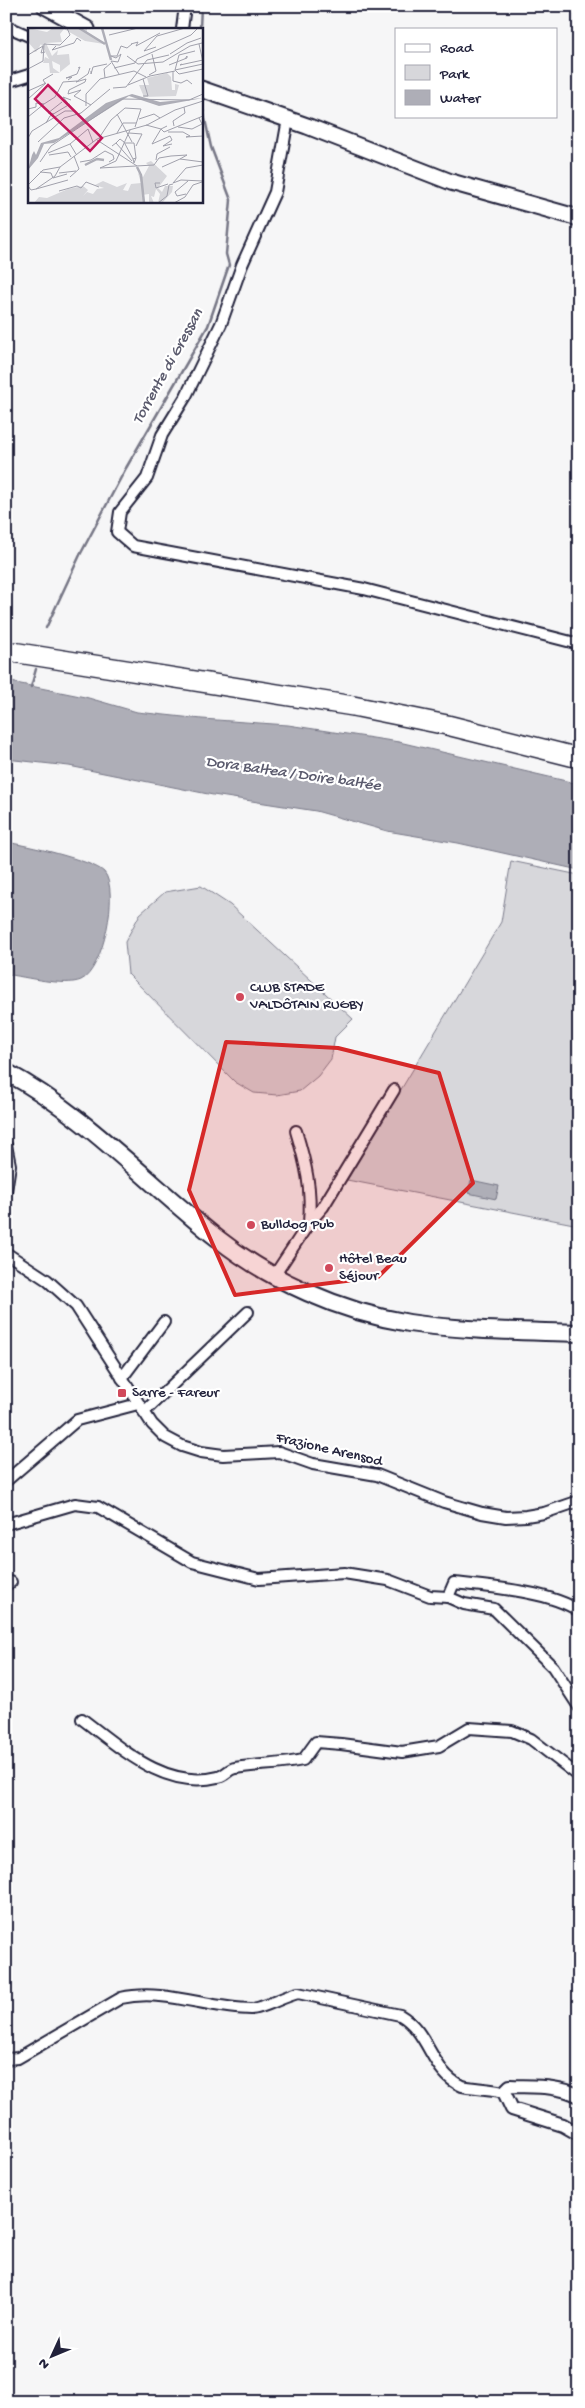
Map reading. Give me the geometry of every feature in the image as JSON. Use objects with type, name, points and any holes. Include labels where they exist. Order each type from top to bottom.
[{"type":"highway","points":[[6,639],[370,697],[458,715],[579,744]]},
{"type":"highway","points":[[6,651],[353,706],[447,725],[579,758]]},
{"type":"main road","points":[[45,6],[85,28]]},
{"type":"main road","points":[[202,89],[288,119],[451,182],[579,218]]},
{"type":"main road","points":[[6,1072],[26,1082],[61,1107],[217,1238],[274,1276],[361,1311],[408,1322],[441,1327],[579,1333]]},
{"type":"street","points":[[182,28],[185,6]]},
{"type":"street","points":[[6,26],[28,36]]},
{"type":"street","points":[[6,82],[28,74]]},
{"type":"street","points":[[288,119],[275,192],[242,265],[221,324],[186,396],[162,435],[147,478],[120,512],[117,532],[133,546],[364,589],[579,644]]},
{"type":"street","points":[[274,1276],[309,1223],[323,1207],[394,1090]]},
{"type":"street","points":[[296,1131],[306,1162],[312,1198],[309,1223]]},
{"type":"street","points":[[6,1191],[10,1165],[7,1146]]},
{"type":"street","name":"Frazione Arensod","points":[[6,1253],[66,1294],[76,1306],[141,1408],[164,1437],[182,1446],[201,1452],[223,1455],[280,1452],[313,1464],[377,1475],[444,1502],[482,1513],[506,1517],[526,1516],[544,1512],[579,1500]]},
{"type":"street","points":[[6,1481],[77,1420],[141,1408],[248,1312]]},
{"type":"street","points":[[122,1378],[164,1322]]},
{"type":"street","points":[[6,1524],[75,1504],[98,1507],[192,1562],[259,1579],[344,1574],[388,1580],[430,1596],[448,1597],[464,1604],[494,1609],[552,1667],[579,1707]]},
{"type":"street","points":[[448,1597],[454,1583],[513,1590],[562,1602],[579,1611]]},
{"type":"street","points":[[82,1719],[139,1761],[180,1779],[220,1777],[230,1769],[253,1765],[280,1765],[303,1760],[316,1742],[402,1752],[439,1746],[449,1742],[469,1728],[512,1731],[531,1739],[579,1776]]},
{"type":"street","points":[[6,2059],[18,2058],[121,1998],[133,1995],[160,1996],[253,2009],[284,1996],[298,1993],[400,2015],[410,2021],[420,2032],[443,2072],[452,2080],[464,2086],[484,2087],[504,2092]]},
{"type":"street","points":[[504,2092],[510,2086],[535,2087],[562,2090],[579,2096]]},
{"type":"street","points":[[504,2092],[512,2109],[563,2125],[579,2134]]},
{"type":"highlighted area","points":[[226,1042],[338,1048],[439,1073],[473,1183],[378,1277],[235,1295],[189,1190]]},
{"type":"green space","points":[[511,861],[579,875],[579,1225],[347,1180],[501,922]]},
{"type":"green space","name":"CLUB STADE VALDÔTAIN RUGBY","points":[[201,886],[230,905],[353,1019],[335,1037],[331,1059],[318,1076],[300,1091],[277,1095],[254,1093],[235,1082],[128,974],[125,942],[140,914],[165,892]]},
{"type":"water","name":"Dora Baltea / Doire baltée","points":[[6,681],[85,697],[137,712],[288,725],[399,742],[579,784],[579,870],[458,843],[387,831],[316,811],[213,795],[69,766],[6,759]]},
{"type":"water","points":[[6,842],[73,858],[97,867],[104,872],[109,881],[110,912],[102,947],[89,974],[81,980],[55,982],[6,974]]},
{"type":"water","points":[[471,1180],[499,1186],[496,1199],[468,1193]]},
{"type":"waterway","name":"Torrente di Gressan","points":[[200,28],[201,6]]},
{"type":"waterway","name":"Torrente di Gressan","points":[[46,628],[80,555],[126,468],[208,326],[229,265],[226,254],[231,200],[211,147],[202,106]]},
{"type":"waterway","name":"Torrente di Gressan","points":[[31,687],[36,669]]},
{"type":"place","name":"CLUB STADE VALDÔTAIN RUGBY","points":[[240,997]]},
{"type":"place","name":"Bulldog Pub","points":[[251,1225]]},
{"type":"place","name":"Hôtel Beau Séjour","points":[[329,1268]]},
{"type":"place","name":"Sarre - Fareur","points":[[122,1393]]}]
